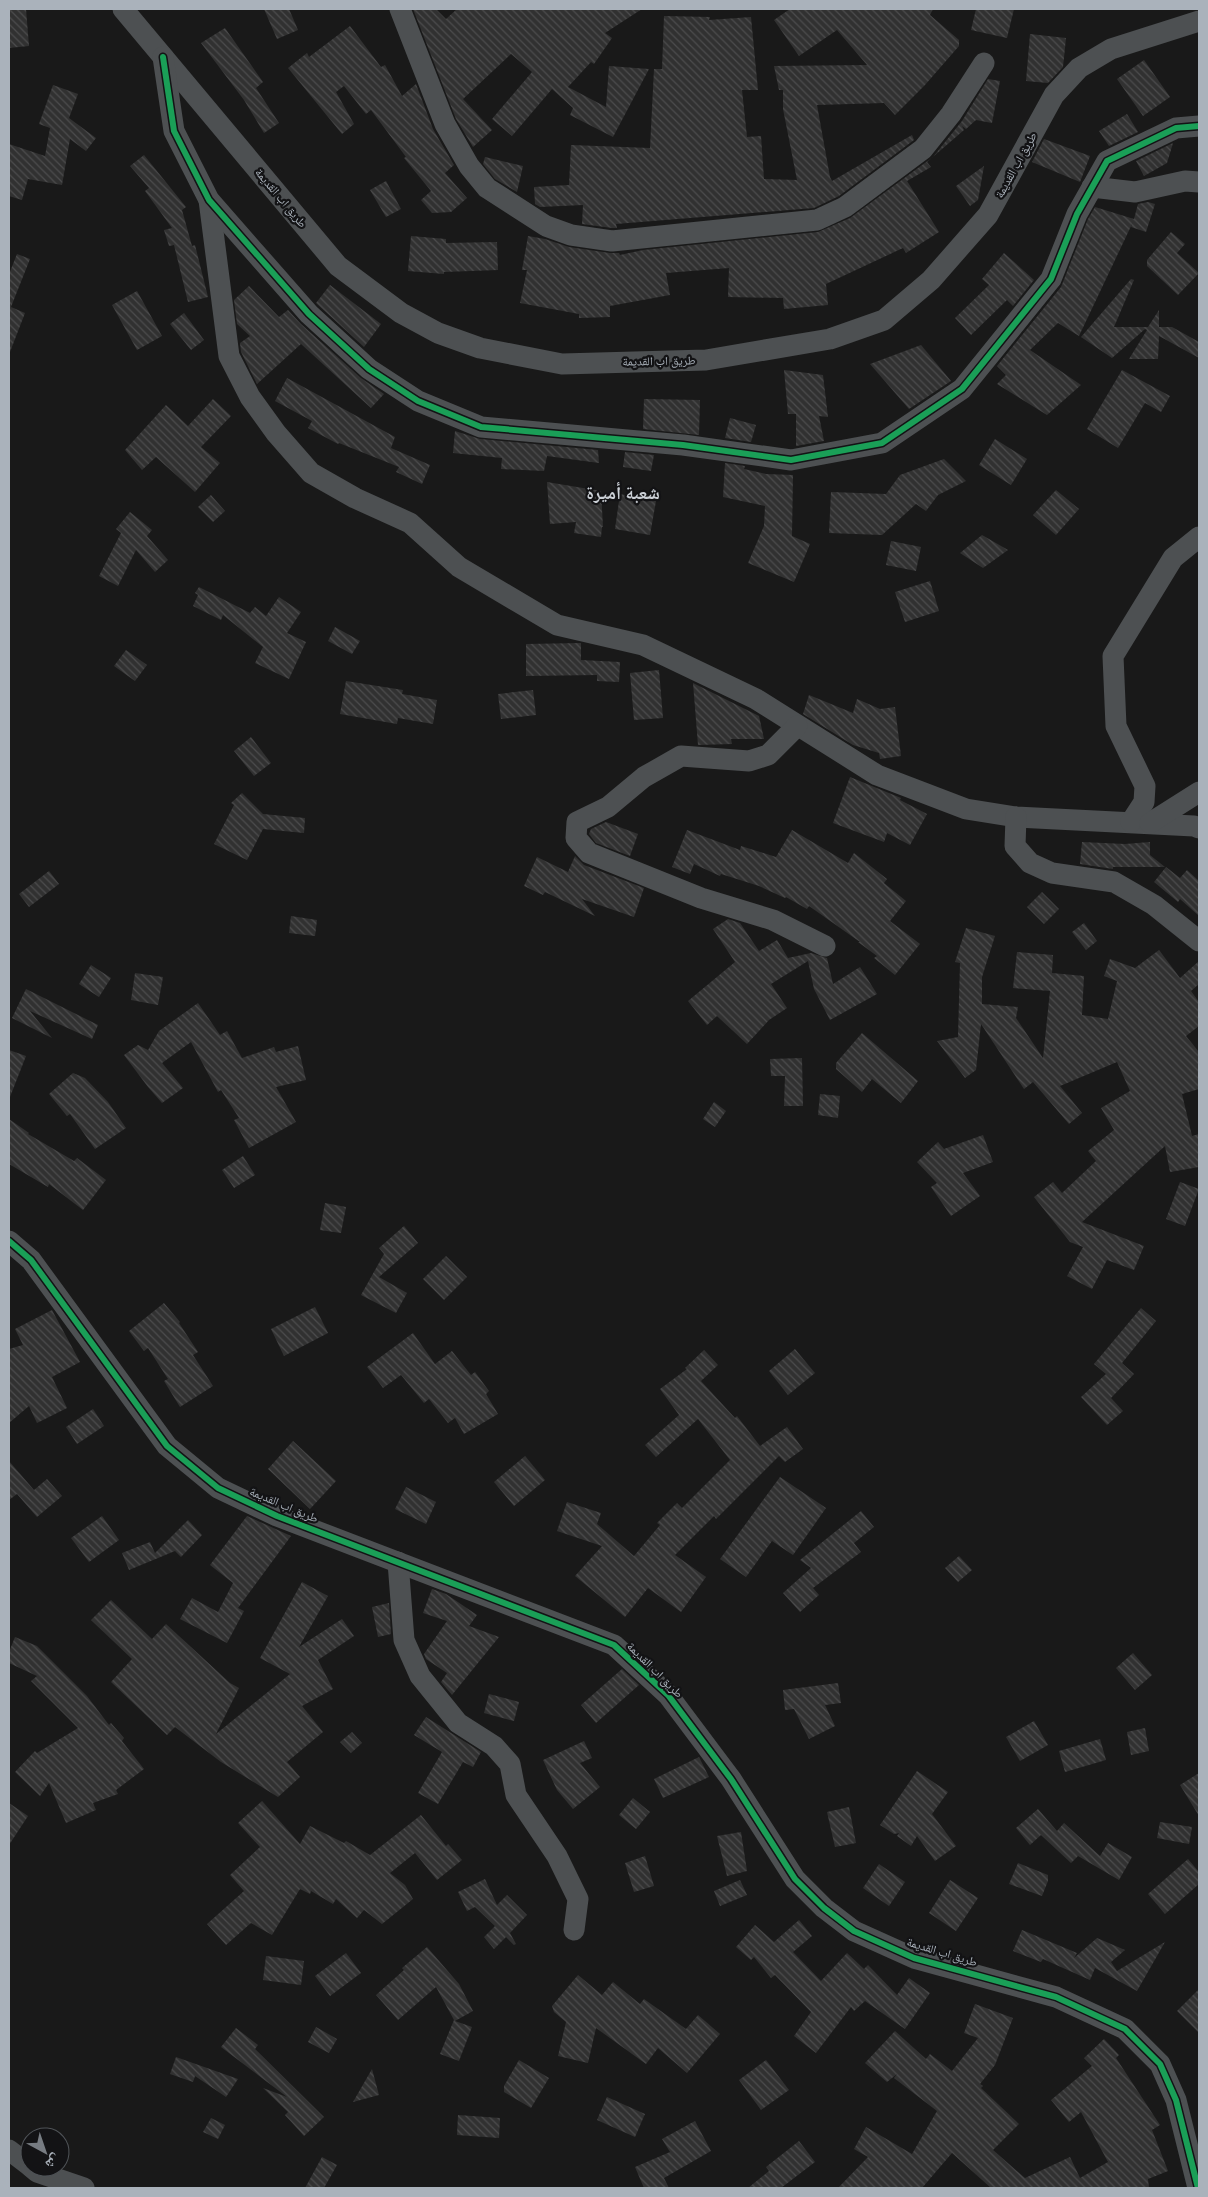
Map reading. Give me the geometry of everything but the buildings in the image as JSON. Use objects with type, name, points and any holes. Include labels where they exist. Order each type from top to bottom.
[{"type":"street","name":"طريق اب القديمة","points":[[123,9],[338,266],[400,313],[438,333],[480,348],[562,364],[706,360],[830,339],[884,320],[931,280],[988,215],[1054,95],[1079,68],[1111,49],[1199,21]]},
{"type":"street","points":[[400,9],[445,124],[469,166],[487,188],[546,226],[571,235],[612,241],[817,220],[845,207],[923,149],[951,114],[984,63]]},
{"type":"street","points":[[163,57],[174,131],[209,200],[309,314],[369,369],[418,401],[481,427],[683,446],[791,460],[882,443],[962,390],[1051,279],[1077,214],[1107,161],[1176,128],[1199,126]]},
{"type":"street","points":[[1092,186],[1135,192],[1185,181],[1199,182]]},
{"type":"street","points":[[209,200],[229,356],[250,397],[276,433],[311,473],[354,498],[410,523],[459,567],[557,625],[643,645],[756,699],[877,776],[966,809],[1016,817],[1194,826],[1199,828]]},
{"type":"street","points":[[1141,823],[1145,786],[1116,726],[1113,656],[1173,558],[1199,537]]},
{"type":"street","points":[[797,726],[768,755],[749,761],[681,756],[644,777],[608,807],[577,822],[576,838],[589,853],[702,898],[774,920],[825,946]]},
{"type":"street","points":[[1141,823],[1199,792]]},
{"type":"street","points":[[1016,817],[1015,846],[1030,863],[1052,872],[1114,882],[1154,905],[1199,941]]},
{"type":"street","name":"طريق اب القديمة","points":[[9,1241],[31,1260],[167,1446],[218,1488],[277,1516],[614,1645],[668,1695],[731,1779],[795,1879],[824,1908],[854,1931],[914,1958],[1056,1997],[1125,2029],[1160,2064],[1176,2100],[1198,2188]]},
{"type":"street","points":[[398,1562],[404,1640],[420,1676],[458,1723],[494,1746],[510,1764],[516,1795],[557,1856],[578,1899],[574,1930]]},
{"type":"street","points":[[9,2150],[20,2159]]},
{"type":"street","points":[[52,2177],[84,2188]]},
{"type":"cycle path","points":[[163,57],[174,131],[209,200],[309,314],[369,369],[418,401],[481,427],[683,445],[791,460],[882,443],[962,389],[1051,279],[1077,214],[1107,161],[1176,128],[1199,126]]},
{"type":"cycle path","points":[[9,1241],[31,1260],[167,1446],[218,1488],[277,1516],[614,1645],[668,1695],[731,1779],[795,1879],[824,1908],[854,1931],[914,1958],[1056,1997],[1125,2029],[1160,2064],[1176,2100],[1198,2188]]},
{"type":"district","name":"شعبة أميرة","points":[[623,493]]}]
